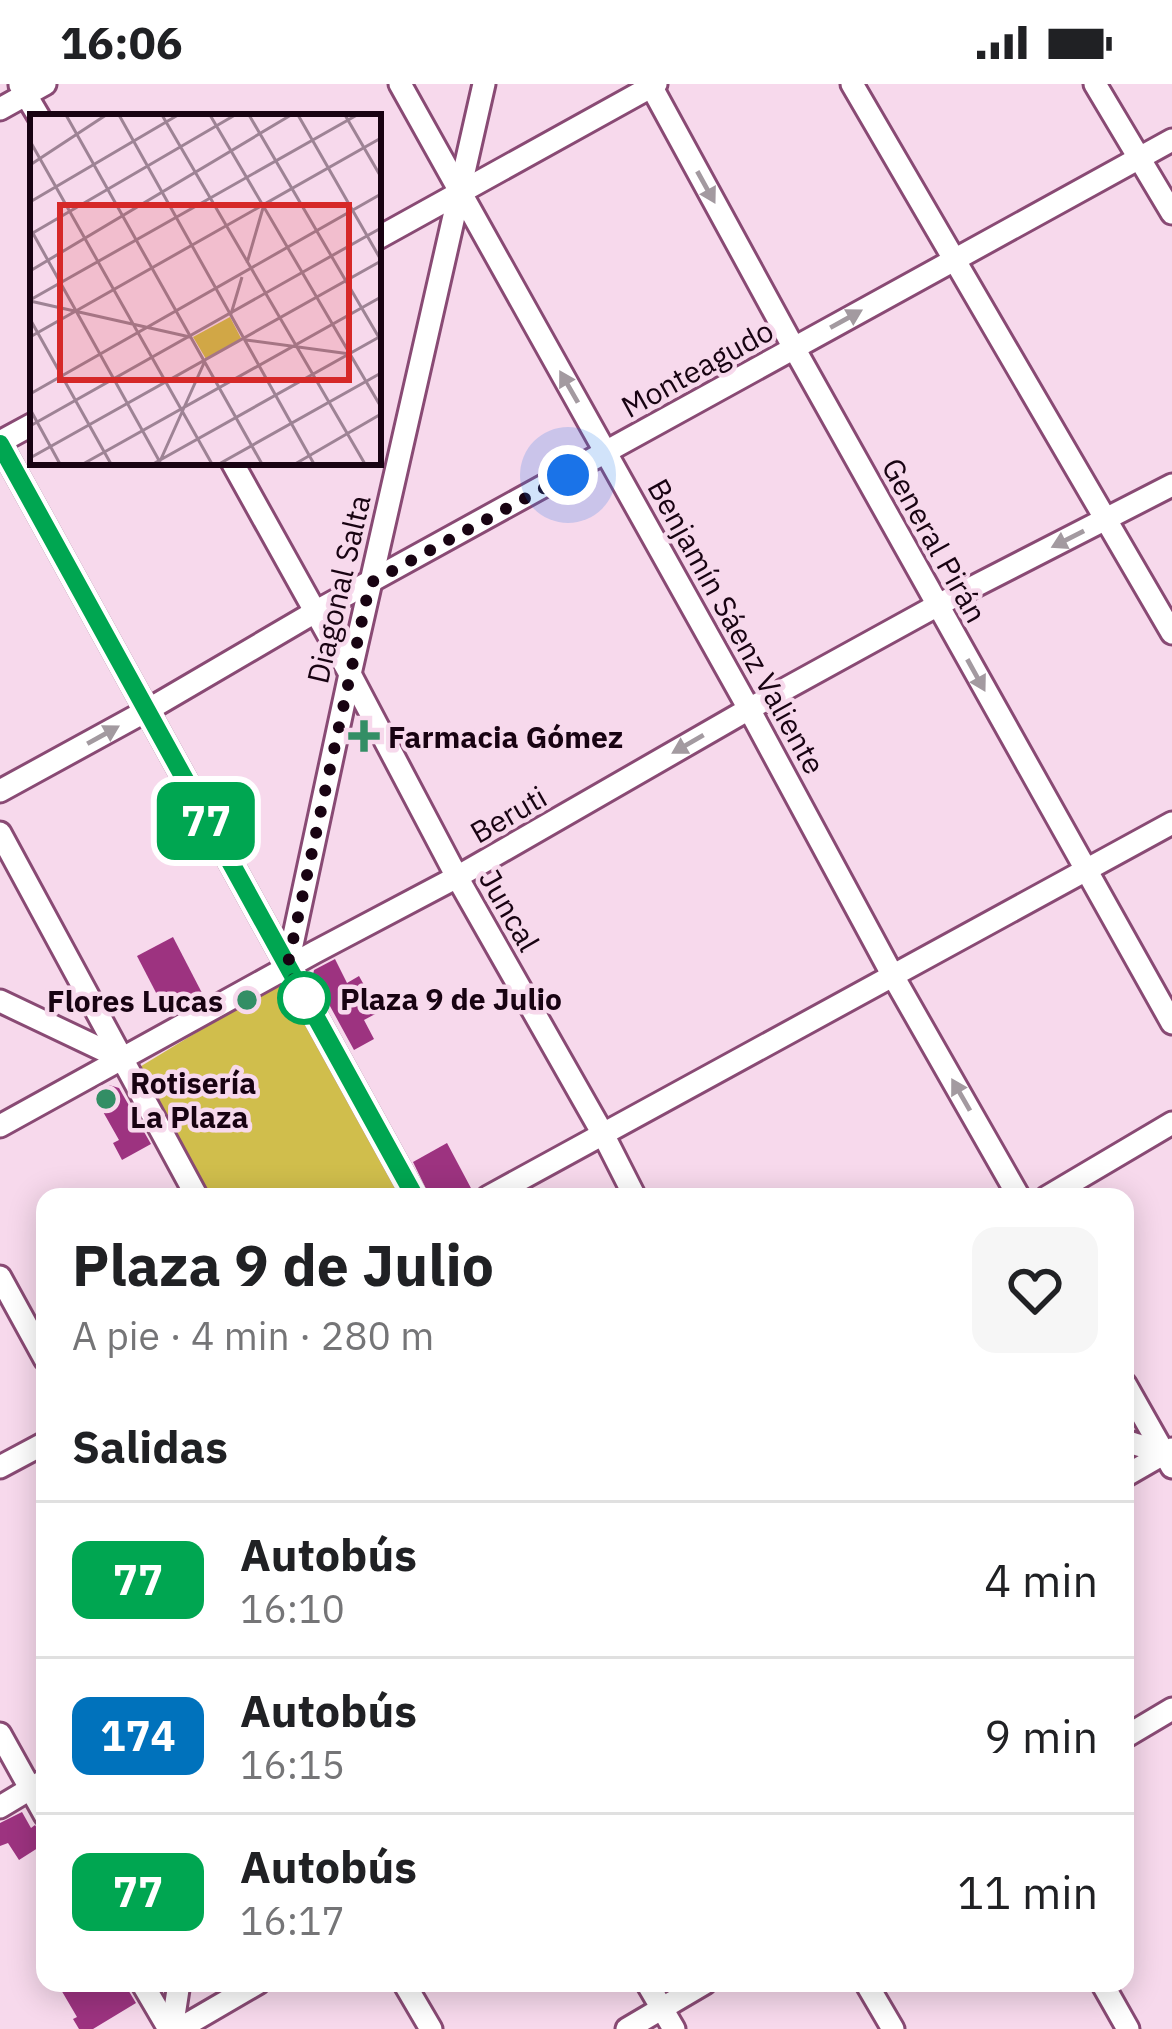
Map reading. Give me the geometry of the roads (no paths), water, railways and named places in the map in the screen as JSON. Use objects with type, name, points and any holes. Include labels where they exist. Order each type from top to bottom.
[{"type":"street","name":"Benjamín Sáenz Valiente","points":[[400,84],[1014,1188]]},
{"type":"street","name":"Diagonal Salta","points":[[287,968],[484,84]]},
{"type":"street","points":[[852,84],[1172,633]]},
{"type":"street","points":[[1095,84],[1172,212]]},
{"type":"street","points":[[381,236],[652,85]]},
{"type":"street","name":"General Pirán","points":[[652,85],[794,349],[1172,1023]]},
{"type":"street","points":[[0,109],[30,88]]},
{"type":"street","name":"Monteagudo","points":[[0,790],[1172,140]]},
{"type":"street","points":[[30,426],[0,443],[410,1188]]},
{"type":"street","name":"Juncal","points":[[234,465],[630,1188]]},
{"type":"street","name":"Beruti","points":[[0,1126],[457,878],[938,605],[1172,485]]},
{"type":"street","points":[[504,1188],[1172,823]]},
{"type":"street","points":[[0,832],[192,1188]]},
{"type":"street","points":[[0,1000],[120,1058]]},
{"type":"street","points":[[1062,1188],[1172,1123]]},
{"type":"street","points":[[0,1276],[36,1342]]},
{"type":"street","points":[[1134,1399],[1169,1456]]},
{"type":"street","points":[[1134,1444],[1169,1456]]},
{"type":"street","points":[[0,1467],[36,1448]]},
{"type":"street","points":[[1134,1472],[1169,1456]]},
{"type":"street","points":[[1134,1732],[1172,1709]]},
{"type":"street","points":[[0,1734],[36,1783]]},
{"type":"street","points":[[0,1807],[36,1785]]},
{"type":"street","points":[[148,1992],[174,2029]]},
{"type":"street","points":[[174,2029],[178,1992]]},
{"type":"street","points":[[174,2029],[242,1992]]},
{"type":"street","points":[[409,1992],[431,2029]]},
{"type":"street","points":[[652,1992],[674,2029]]},
{"type":"street","points":[[627,2029],[690,1992]]},
{"type":"street","points":[[871,1992],[893,2029]]},
{"type":"street","points":[[1107,1992],[1128,2029]]},
{"type":"place","name":"Farmacia Gómez","points":[[364,736]]},
{"type":"place","name":"Plaza 9 de Julio","points":[[304,998]]},
{"type":"place","name":"Flores Lucas","points":[[247,1000]]},
{"type":"place","name":"Rotisería La Plaza","points":[[106,1099]]}]
